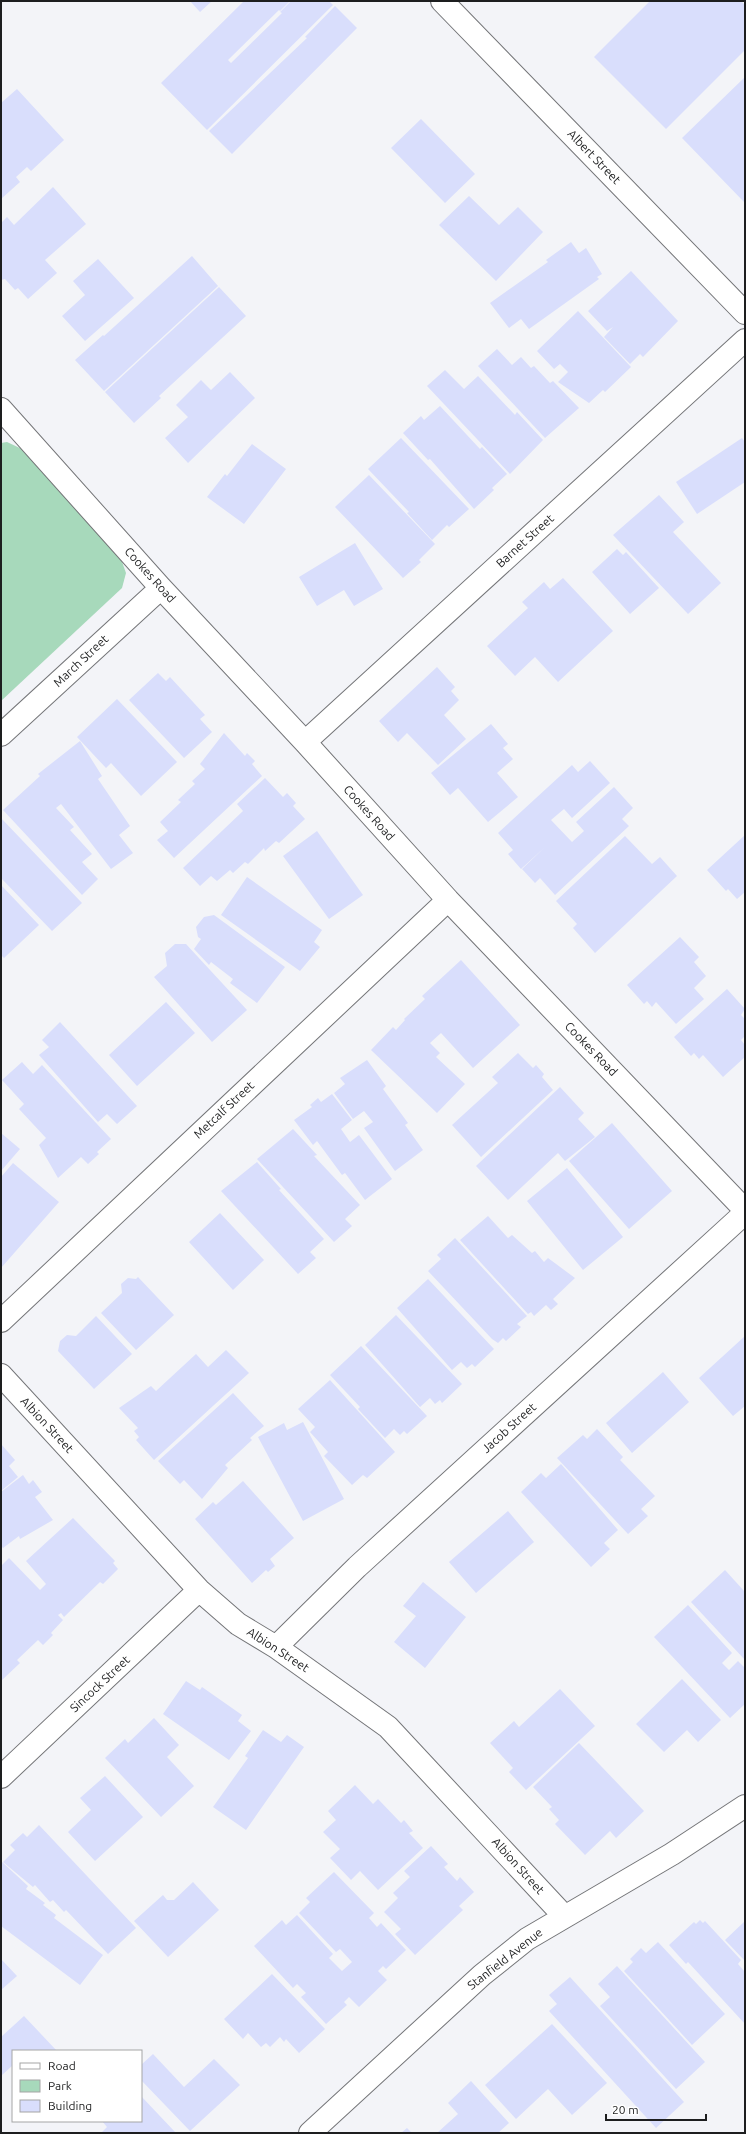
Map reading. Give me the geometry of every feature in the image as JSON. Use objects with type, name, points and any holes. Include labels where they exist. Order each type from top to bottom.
[{"type":"street","name":"Albert Street","points":[[446,2],[745,313]]},
{"type":"street","name":"Barnet Street","points":[[305,742],[745,340]]},
{"type":"street","name":"Cookes Road","points":[[3,417],[305,742],[448,900],[745,1210]]},
{"type":"street","name":"March Street","points":[[1,735],[161,588]]},
{"type":"street","name":"Metcalf Street","points":[[1,1320],[448,900]]},
{"type":"street","name":"Jacob Street","points":[[276,1647],[357,1567],[745,1213]]},
{"type":"street","name":"Albion Street","points":[[1,1375],[199,1590],[238,1624],[276,1647],[388,1726],[564,1916]]},
{"type":"street","name":"Sincock Street","points":[[1,1777],[199,1590]]},
{"type":"street","name":"Stanfield Avenue","points":[[310,2133],[482,1975],[527,1939],[672,1854],[745,1806]]},
{"type":"green space","points":[[7,442],[24,450],[120,556],[126,573],[122,588],[1,701],[1,443]]},
{"type":"building","points":[[190,1],[212,1],[200,12]]},
{"type":"building","points":[[244,1],[290,1],[228,60],[231,63],[282,13],[280,12],[291,1],[329,1],[333,5],[207,130],[161,83]]},
{"type":"building","points":[[650,1],[741,1],[745,5],[745,50],[666,129],[594,57]]},
{"type":"building","points":[[335,6],[357,28],[232,154],[209,131],[307,38],[305,37]]},
{"type":"building","points":[[745,77],[745,203],[682,138]]},
{"type":"building","points":[[17,89],[64,140],[31,171],[27,167],[16,177],[20,182],[1,199],[1,103]]},
{"type":"building","points":[[421,119],[475,174],[445,203],[391,148]]},
{"type":"building","points":[[53,187],[86,224],[45,260],[57,273],[28,299],[18,288],[15,290],[5,279],[1,280],[1,223],[7,217],[14,225]]},
{"type":"building","points":[[469,196],[499,225],[518,207],[543,232],[496,281],[439,225]]},
{"type":"building","points":[[571,242],[579,253],[586,248],[602,274],[597,277],[599,279],[529,329],[521,319],[509,328],[490,303],[548,262],[546,260]]},
{"type":"building","points":[[192,256],[218,286],[104,391],[75,360],[103,335],[104,336]]},
{"type":"building","points":[[98,259],[134,298],[85,341],[62,316],[85,295],[73,281]]},
{"type":"building","points":[[631,271],[678,321],[643,357],[640,354],[630,364],[604,337],[613,327],[607,331],[588,311]]},
{"type":"building","points":[[219,287],[246,316],[159,396],[161,398],[134,423],[105,392]]},
{"type":"building","points":[[578,311],[631,367],[605,392],[603,390],[589,403],[558,382],[568,372],[560,364],[554,369],[537,351]]},
{"type":"building","points":[[497,349],[512,365],[521,357],[531,368],[534,366],[550,383],[553,381],[579,408],[545,438],[478,366]]},
{"type":"building","points":[[445,370],[464,389],[478,376],[515,415],[517,412],[543,440],[510,474],[427,386]]},
{"type":"building","points":[[230,372],[255,398],[188,463],[165,438],[188,417],[176,405],[201,380],[211,390]]},
{"type":"building","points":[[440,406],[480,449],[482,447],[507,474],[492,488],[494,490],[474,509],[430,459],[428,460],[403,433],[421,416],[424,420]]},
{"type":"building","points":[[401,438],[469,509],[449,527],[447,525],[432,540],[407,513],[409,512],[368,469]]},
{"type":"building","points":[[742,438],[745,442],[745,482],[697,514],[676,482]]},
{"type":"building","points":[[252,444],[286,469],[244,524],[207,497],[225,474],[227,476]]},
{"type":"building","points":[[369,475],[435,544],[419,560],[421,562],[403,578],[335,507]]},
{"type":"building","points":[[659,495],[684,522],[673,532],[721,583],[688,614],[613,535]]},
{"type":"building","points":[[355,543],[383,589],[354,606],[344,590],[317,606],[299,577]]},
{"type":"building","points":[[617,549],[623,555],[626,552],[659,588],[630,614],[592,572]]},
{"type":"building","points":[[563,578],[613,631],[558,682],[535,657],[515,676],[487,646],[528,608],[522,602],[544,582],[550,589]]},
{"type":"building","points":[[437,667],[455,687],[451,691],[459,700],[444,715],[466,739],[438,765],[407,733],[398,742],[379,721]]},
{"type":"building","points":[[158,673],[166,681],[170,677],[205,715],[200,719],[212,732],[184,758],[129,700]]},
{"type":"building","points":[[117,699],[177,762],[141,796],[111,763],[106,768],[77,737]]},
{"type":"building","points":[[491,724],[508,744],[503,748],[513,759],[497,773],[518,797],[488,822],[458,788],[450,795],[431,773]]},
{"type":"building","points":[[224,733],[245,756],[247,753],[255,761],[252,764],[262,776],[174,858],[157,840],[168,831],[160,822],[181,802],[178,800],[195,784],[192,781],[205,769],[200,764]]},
{"type":"building","points":[[80,741],[102,776],[98,779],[130,826],[119,835],[133,853],[111,869],[61,804],[56,808],[74,827],[70,830],[92,854],[82,862],[98,879],[82,895],[3,810],[40,776],[38,774]]},
{"type":"building","points":[[590,761],[610,783],[572,818],[564,809],[551,820],[572,842],[584,831],[576,822],[614,787],[633,808],[622,819],[629,826],[555,895],[540,878],[535,883],[522,869],[545,847],[521,869],[508,854],[513,850],[498,833],[572,765],[578,772]]},
{"type":"building","points":[[265,778],[283,797],[287,793],[296,803],[293,806],[305,819],[279,843],[276,841],[265,851],[264,848],[248,864],[245,862],[233,873],[230,870],[217,881],[211,876],[200,886],[183,868],[243,811],[237,804]]},
{"type":"building","points":[[1,818],[82,903],[52,931],[1,878]]},
{"type":"building","points":[[317,831],[363,895],[329,919],[283,856]]},
{"type":"building","points":[[745,835],[745,892],[737,899],[728,889],[726,891],[707,870]]},
{"type":"building","points":[[625,836],[652,864],[660,857],[677,876],[595,953],[573,928],[577,924],[556,901]]},
{"type":"building","points":[[247,877],[322,930],[314,942],[320,947],[300,971],[221,915]]},
{"type":"building","points":[[1,885],[39,925],[4,958],[1,955]]},
{"type":"building","points":[[214,915],[285,967],[257,1003],[230,983],[233,979],[211,962],[209,965],[194,949],[201,939],[198,937],[196,927],[204,917]]},
{"type":"building","points":[[680,937],[699,957],[694,962],[706,976],[694,988],[704,999],[676,1024],[656,1002],[652,1007],[647,1001],[644,1004],[627,985]]},
{"type":"building","points":[[175,944],[186,944],[247,1010],[212,1042],[154,977],[167,966],[165,953]]},
{"type":"building","points":[[461,960],[520,1025],[473,1068],[441,1033],[430,1043],[440,1053],[436,1057],[465,1084],[437,1113],[371,1050],[393,1027],[396,1030],[405,1020],[404,1019],[425,999],[422,996]]},
{"type":"building","points":[[727,989],[745,1009],[741,1015],[745,1019],[745,1036],[741,1040],[745,1045],[745,1057],[723,1077],[703,1055],[699,1059],[694,1053],[691,1056],[674,1037]]},
{"type":"building","points":[[166,1002],[195,1033],[137,1086],[109,1055]]},
{"type":"building","points":[[60,1022],[137,1106],[117,1124],[107,1114],[98,1122],[39,1055],[49,1047],[42,1040]]},
{"type":"building","points":[[518,1053],[533,1068],[536,1065],[544,1074],[542,1077],[553,1090],[481,1157],[452,1125],[498,1083],[492,1077]]},
{"type":"building","points":[[367,1060],[386,1086],[383,1089],[408,1123],[405,1125],[423,1150],[395,1171],[364,1128],[373,1122],[364,1111],[353,1119],[334,1093],[345,1084],[340,1078]]},
{"type":"building","points":[[22,1062],[33,1074],[42,1065],[111,1139],[97,1152],[99,1154],[88,1164],[81,1157],[58,1178],[39,1145],[46,1138],[19,1109],[24,1104],[2,1080]]},
{"type":"building","points":[[560,1087],[584,1113],[578,1119],[595,1137],[565,1161],[558,1153],[508,1200],[476,1166]]},
{"type":"building","points":[[332,1094],[352,1120],[341,1129],[350,1142],[359,1135],[392,1179],[365,1200],[345,1173],[342,1175],[317,1141],[313,1145],[294,1120],[312,1107],[310,1105],[318,1098],[321,1102]]},
{"type":"building","points":[[612,1123],[672,1191],[629,1229],[569,1161]]},
{"type":"building","points":[[293,1129],[317,1155],[314,1156],[360,1205],[345,1219],[352,1226],[334,1242],[257,1159]]},
{"type":"building","points":[[1,1133],[20,1149],[1,1171]]},
{"type":"building","points":[[257,1162],[281,1189],[279,1190],[324,1239],[310,1252],[316,1258],[298,1274],[221,1191]]},
{"type":"building","points":[[13,1163],[59,1202],[1,1268],[1,1177]]},
{"type":"building","points":[[567,1168],[623,1237],[583,1270],[527,1201]]},
{"type":"building","points":[[220,1213],[264,1260],[233,1290],[189,1242]]},
{"type":"building","points":[[488,1216],[508,1238],[512,1235],[532,1253],[535,1251],[544,1262],[548,1258],[575,1278],[553,1299],[558,1304],[551,1310],[546,1305],[534,1316],[531,1312],[528,1314],[460,1240]]},
{"type":"building","points":[[455,1238],[527,1316],[517,1324],[521,1327],[506,1341],[503,1338],[498,1343],[492,1339],[428,1271],[441,1259],[437,1255]]},
{"type":"building","points":[[138,1277],[174,1315],[136,1350],[101,1313],[122,1293],[121,1284],[128,1278],[136,1279]]},
{"type":"building","points":[[428,1279],[494,1349],[475,1367],[472,1364],[467,1368],[461,1362],[452,1370],[397,1308]]},
{"type":"building","points":[[396,1315],[462,1384],[442,1403],[440,1400],[435,1404],[430,1398],[420,1407],[365,1345]]},
{"type":"building","points":[[96,1316],[132,1354],[94,1389],[58,1351],[60,1341],[67,1335],[76,1336]]},
{"type":"building","points":[[745,1336],[745,1406],[733,1416],[699,1378]]},
{"type":"building","points":[[361,1346],[427,1416],[407,1434],[404,1431],[400,1435],[394,1429],[385,1438],[358,1409],[360,1407],[330,1375]]},
{"type":"building","points":[[226,1350],[249,1373],[154,1460],[136,1440],[139,1437],[134,1431],[138,1428],[119,1408],[151,1386],[156,1391],[196,1354],[208,1367]]},
{"type":"building","points":[[663,1372],[689,1402],[632,1453],[606,1423]]},
{"type":"building","points":[[330,1380],[395,1452],[367,1478],[363,1475],[352,1485],[324,1456],[328,1452],[310,1432],[315,1427],[298,1409]]},
{"type":"building","points":[[233,1393],[264,1426],[250,1438],[252,1440],[225,1465],[228,1468],[202,1499],[184,1480],[180,1484],[158,1461]]},
{"type":"building","points":[[303,1422],[344,1499],[303,1521],[258,1437],[284,1423],[287,1430]]},
{"type":"building","points":[[597,1429],[623,1457],[620,1460],[655,1496],[641,1509],[648,1516],[628,1534],[557,1458],[583,1435],[587,1439]]},
{"type":"building","points":[[1,1444],[15,1460],[9,1466],[18,1477],[1,1491]]},
{"type":"building","points":[[561,1464],[618,1530],[604,1543],[610,1549],[591,1567],[521,1492],[541,1473],[546,1478]]},
{"type":"building","points":[[23,1475],[29,1484],[33,1480],[42,1492],[35,1497],[53,1520],[20,1539],[19,1536],[3,1548],[1,1546],[1,1492]]},
{"type":"building","points":[[243,1481],[294,1538],[270,1559],[275,1566],[268,1572],[266,1570],[252,1583],[195,1519],[213,1502],[216,1505]]},
{"type":"building","points":[[508,1511],[534,1542],[476,1593],[449,1562]]},
{"type":"building","points":[[73,1518],[115,1561],[113,1563],[118,1569],[103,1584],[100,1582],[64,1617],[61,1613],[58,1615],[63,1620],[51,1633],[53,1635],[43,1645],[38,1640],[17,1660],[20,1663],[1,1681],[1,1566],[9,1558],[40,1590],[46,1584],[26,1561]]},
{"type":"building","points":[[725,1570],[745,1592],[745,1660],[691,1602]]},
{"type":"building","points":[[423,1582],[466,1617],[425,1668],[394,1642],[416,1616],[403,1606]]},
{"type":"building","points":[[688,1605],[732,1653],[722,1663],[729,1670],[738,1661],[745,1668],[745,1704],[730,1718],[654,1637]]},
{"type":"building","points":[[682,1679],[721,1720],[698,1742],[687,1730],[664,1752],[636,1724]]},
{"type":"building","points":[[186,1681],[200,1690],[202,1687],[242,1715],[238,1721],[251,1731],[229,1760],[163,1714]]},
{"type":"building","points":[[560,1689],[595,1726],[526,1790],[509,1772],[513,1768],[490,1743],[514,1721],[519,1727]]},
{"type":"building","points":[[154,1718],[179,1745],[167,1757],[194,1786],[161,1817],[105,1758],[125,1739],[128,1743]]},
{"type":"building","points":[[263,1730],[281,1742],[287,1735],[304,1747],[246,1830],[213,1807],[248,1758],[245,1756]]},
{"type":"building","points":[[579,1743],[644,1811],[616,1838],[610,1831],[585,1855],[555,1824],[559,1820],[549,1809],[552,1807],[533,1787]]},
{"type":"building","points":[[105,1776],[143,1817],[95,1861],[68,1832],[91,1810],[80,1798]]},
{"type":"building","points":[[355,1785],[373,1804],[378,1799],[401,1823],[404,1820],[413,1831],[409,1833],[423,1848],[378,1890],[360,1871],[351,1880],[330,1858],[340,1849],[323,1832],[336,1820],[328,1811]]},
{"type":"building","points":[[39,1825],[136,1928],[108,1954],[66,1910],[64,1912],[53,1900],[50,1902],[35,1885],[33,1887],[3,1862],[15,1850],[10,1845],[23,1833],[27,1837]]},
{"type":"building","points":[[431,1846],[448,1864],[444,1867],[457,1881],[460,1877],[474,1892],[459,1906],[463,1910],[415,1955],[395,1934],[401,1929],[384,1912],[398,1898],[393,1893],[410,1877],[404,1871]]},
{"type":"building","points":[[1,1861],[28,1886],[26,1889],[45,1903],[43,1905],[56,1915],[54,1918],[103,1955],[80,1985],[1,1926]]},
{"type":"building","points":[[334,1872],[374,1913],[369,1918],[377,1927],[381,1923],[406,1950],[386,1969],[383,1966],[378,1971],[387,1980],[359,2007],[349,1997],[344,2002],[347,2005],[326,2024],[301,1997],[306,1993],[297,1984],[293,1988],[254,1946],[282,1920],[286,1925],[297,1915],[333,1954],[329,1958],[342,1971],[352,1962],[340,1949],[336,1952],[299,1913],[310,1902],[306,1898]]},
{"type":"building","points":[[193,1882],[219,1910],[168,1957],[134,1921],[163,1895],[167,1900],[174,1900]]},
{"type":"building","points":[[700,1920],[703,1923],[705,1921],[741,1960],[738,1964],[745,1972],[745,2024],[688,1962],[686,1964],[669,1945],[694,1922],[696,1924]]},
{"type":"building","points":[[745,1921],[745,1961],[725,1940]]},
{"type":"building","points":[[658,1942],[725,2014],[692,2045],[624,1971],[633,1962],[630,1959],[641,1948],[646,1953]]},
{"type":"building","points":[[1,1959],[17,1976],[1,1990]]},
{"type":"building","points":[[617,1966],[705,2062],[676,2089],[600,2006],[610,1997],[598,1984]]},
{"type":"building","points":[[272,1974],[325,2029],[299,2053],[286,2039],[284,2042],[280,2037],[270,2047],[266,2043],[261,2047],[248,2033],[243,2039],[224,2019]]},
{"type":"building","points":[[570,1977],[684,2102],[656,2128],[549,2011],[557,2004],[549,1995]]},
{"type":"building","points":[[24,2016],[56,2050],[12,2050],[12,2066],[1,2076],[1,2037]]},
{"type":"building","points":[[552,2024],[607,2083],[572,2115],[548,2089],[516,2119],[485,2085]]},
{"type":"building","points":[[153,2054],[184,2087],[214,2059],[240,2085],[190,2131],[142,2081],[142,2064]]},
{"type":"building","points":[[471,2081],[509,2123],[498,2133],[437,2133],[458,2114],[448,2103]]},
{"type":"building","points":[[142,2097],[176,2133],[101,2133],[107,2127],[103,2122],[142,2122]]},
{"type":"building","points":[[407,2128],[412,2133],[401,2133]]}]
